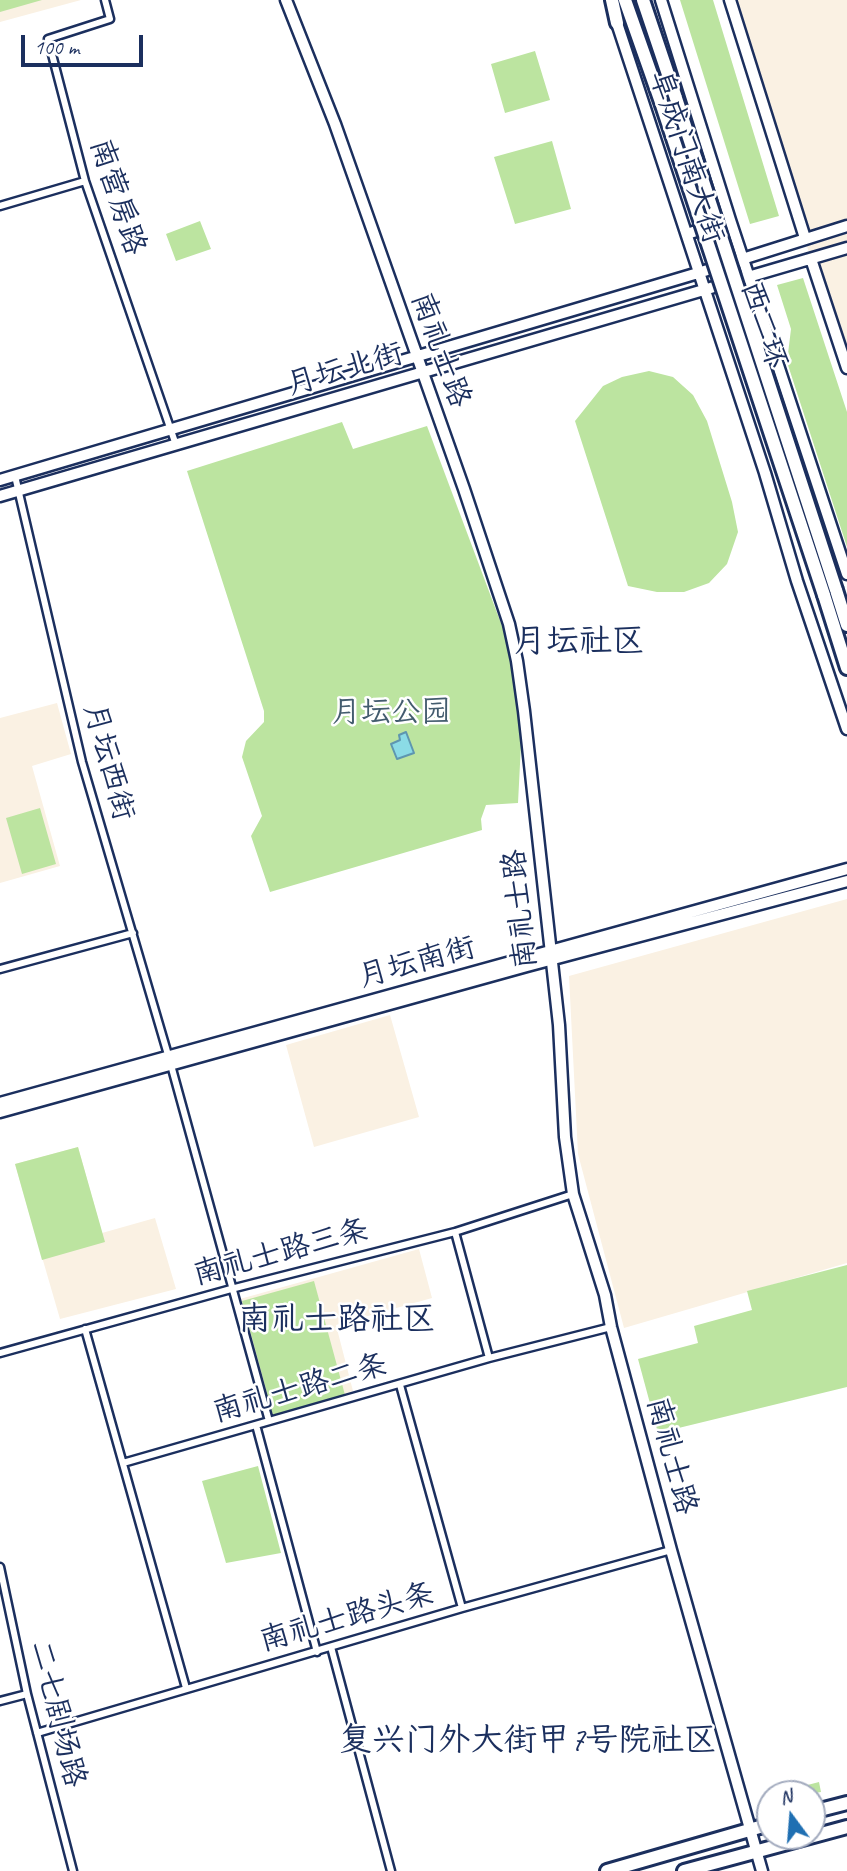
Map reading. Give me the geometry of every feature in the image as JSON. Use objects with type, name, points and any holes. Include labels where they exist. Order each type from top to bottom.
[{"type":"highway","points":[[611,0],[617,23]]},
{"type":"highway","name":"西二环","points":[[625,0],[847,668]]},
{"type":"highway","name":"西二环","points":[[643,0],[847,625]]},
{"type":"highway","points":[[826,1808],[847,1803]]},
{"type":"highway","points":[[684,1871],[847,1827]]},
{"type":"highway","points":[[607,1871],[756,1828]]},
{"type":"street","name":"南营房路","points":[[105,0],[110,19],[48,39],[85,181],[176,445]]},
{"type":"street","name":"南礼士路","points":[[286,0],[335,124],[505,612],[517,660],[559,1025],[565,1137],[573,1194],[604,1295],[671,1550],[748,1830],[762,1871]]},
{"type":"street","name":"阜成门南大街","points":[[661,0],[748,276],[847,574]]},
{"type":"street","points":[[730,0],[805,238]]},
{"type":"street","name":"阜成门南大街","points":[[617,23],[847,729]]},
{"type":"street","points":[[0,206],[85,181]]},
{"type":"street","points":[[687,234],[730,220]]},
{"type":"street","name":"月坛北街","points":[[0,480],[698,273],[847,226]]},
{"type":"street","name":"月坛北街","points":[[0,496],[847,248]]},
{"type":"street","points":[[811,259],[847,368]]},
{"type":"street","name":"月坛西街","points":[[15,475],[82,762],[170,1061],[269,1421]]},
{"type":"street","name":"月坛南街","points":[[0,1112],[170,1061],[551,956],[847,869]]},
{"type":"street","name":"月坛南街","points":[[551,956],[847,881]]},
{"type":"street","points":[[0,969],[133,933]]},
{"type":"street","name":"月坛南街","points":[[0,1103],[170,1061]]},
{"type":"street","name":"南礼士路三条","points":[[0,1353],[231,1289],[455,1232],[573,1194]]},
{"type":"street","points":[[455,1232],[489,1359]]},
{"type":"street","name":"南礼士路二条","points":[[123,1463],[611,1327]]},
{"type":"street","points":[[85,1329],[186,1688]]},
{"type":"street","points":[[400,1385],[462,1608]]},
{"type":"street","points":[[256,1425],[317,1651]]},
{"type":"street","name":"南礼士路头条","points":[[37,1732],[671,1550]]},
{"type":"street","name":"二七剧场路","points":[[0,1567],[27,1694],[73,1871]]},
{"type":"street","points":[[331,1647],[391,1871]]},
{"type":"street","points":[[0,1701],[27,1694]]},
{"type":"shaded area","points":[[0,0],[81,0],[0,22]]},
{"type":"shaded area","points":[[730,0],[847,0],[847,370],[811,259]]},
{"type":"shaded area","points":[[57,703],[71,754],[32,766],[60,866],[0,883],[0,718]]},
{"type":"shaded area","points":[[847,899],[847,1263],[624,1328],[578,1154],[569,976]]},
{"type":"shaded area","points":[[390,1015],[419,1117],[314,1147],[286,1045]]},
{"type":"shaded area","points":[[78,1147],[102,1233],[155,1218],[176,1289],[60,1319],[15,1164]]},
{"type":"shaded area","points":[[419,1249],[432,1298],[336,1325],[353,1391],[272,1417],[240,1299]]},
{"type":"green space","points":[[0,0],[42,0],[0,12]]},
{"type":"green space","points":[[680,0],[713,0],[779,216],[750,224]]},
{"type":"green space","points":[[535,51],[550,100],[505,113],[491,64]]},
{"type":"green space","points":[[552,141],[571,209],[515,224],[494,157]]},
{"type":"green space","points":[[200,221],[211,249],[176,261],[166,234]]},
{"type":"green space","points":[[803,278],[847,412],[847,547],[787,362],[791,329],[777,285]]},
{"type":"green space","points":[[649,371],[673,377],[693,395],[707,421],[732,502],[738,532],[727,564],[709,583],[684,592],[657,592],[628,586],[575,421],[603,386],[622,377]]},
{"type":"green space","name":"月坛公园","points":[[342,422],[353,449],[427,426],[505,634],[522,725],[518,803],[486,805],[481,819],[482,830],[270,892],[251,836],[262,816],[242,757],[246,741],[264,722],[264,711],[187,471]]},
{"type":"green space","points":[[40,808],[56,864],[22,874],[6,818]]},
{"type":"green space","points":[[78,1147],[105,1242],[42,1260],[15,1164]]},
{"type":"green space","points":[[847,1265],[847,1387],[658,1433],[638,1359],[698,1343],[694,1326],[752,1310],[747,1291]]},
{"type":"green space","points":[[314,1281],[345,1395],[273,1415],[242,1301]]},
{"type":"green space","points":[[258,1466],[281,1553],[226,1563],[202,1481]]},
{"type":"water","points":[[406,732],[414,753],[397,759],[391,744],[400,740],[399,735]]},
{"type":"district","name":"月坛社区","points":[[579,642]]},
{"type":"district","name":"南礼士路社区","points":[[337,1320]]},
{"type":"district","name":"复兴门外大街甲7号院社区","points":[[528,1741]]}]
